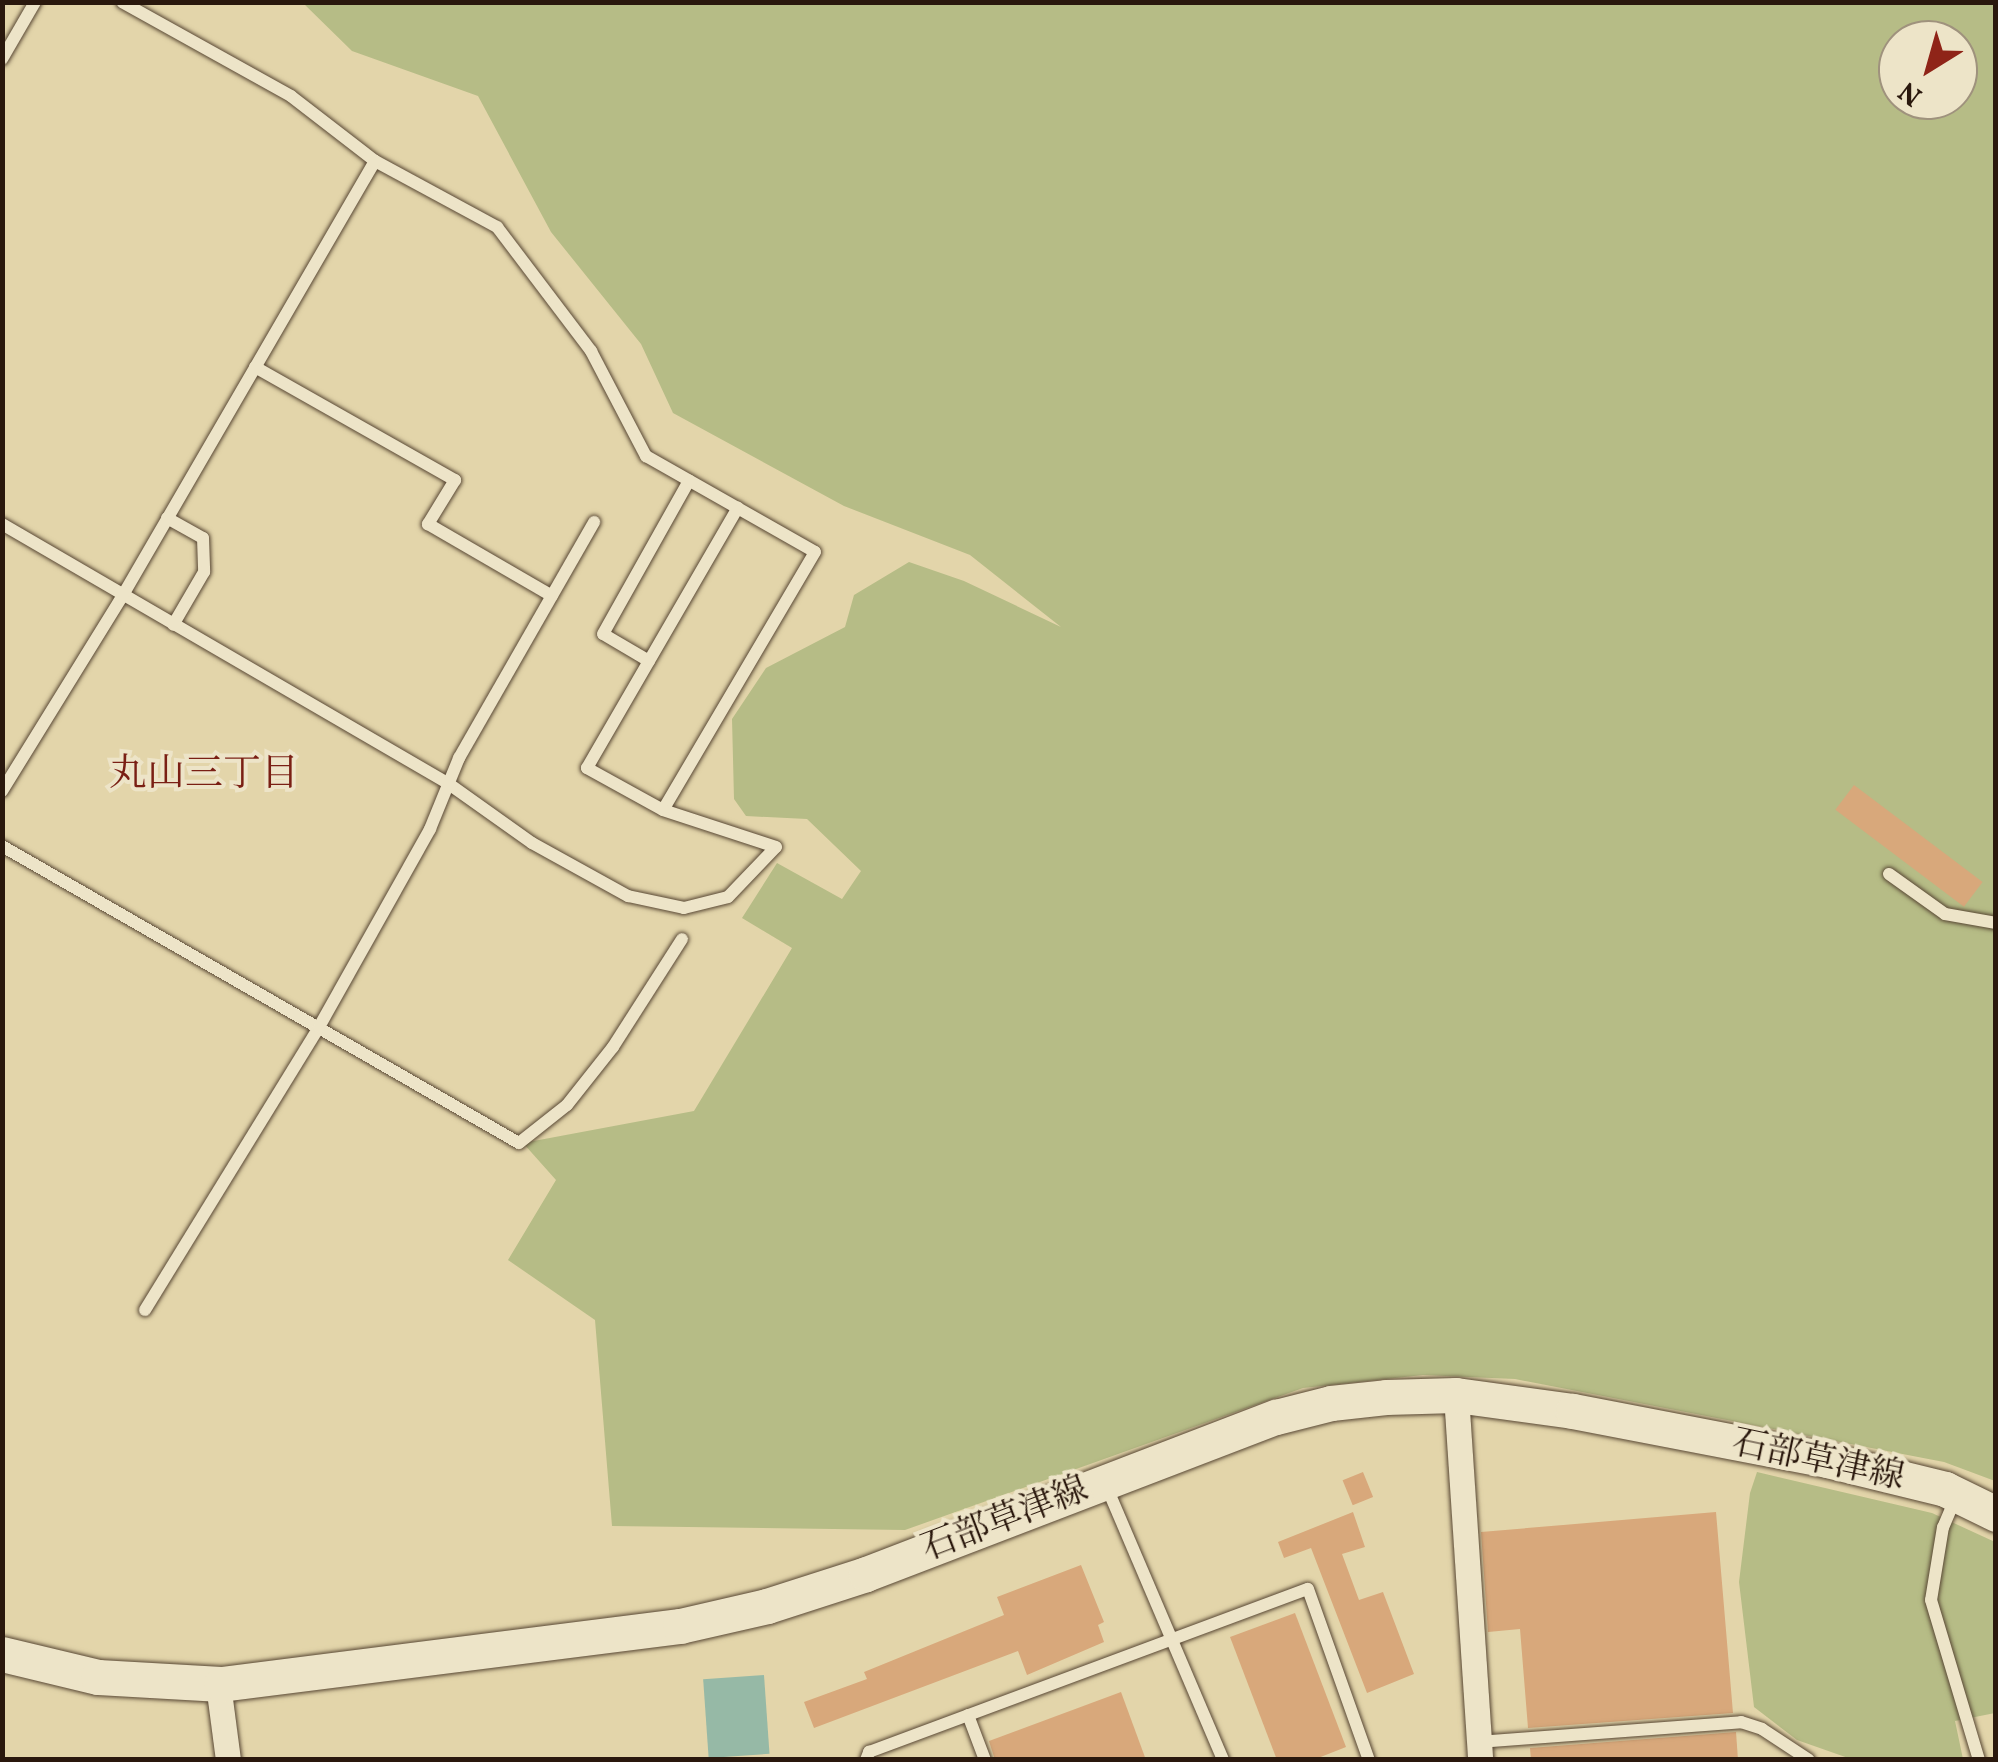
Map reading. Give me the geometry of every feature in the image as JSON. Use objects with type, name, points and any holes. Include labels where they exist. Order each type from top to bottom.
[{"type":"main road","name":"石部草津線","points":[[2,1654],[98,1677],[218,1684],[574,1642],[768,1606],[866,1574],[1276,1417],[1331,1403],[1456,1395],[1573,1411],[1827,1460],[1957,1495],[1996,1514]]},
{"type":"street","points":[[1456,1395],[1479,1751]]},
{"type":"street","points":[[218,1684],[228,1760]]},
{"type":"lane","points":[[2,59],[35,2]]},
{"type":"lane","points":[[122,2],[290,96],[375,161],[498,227],[591,351],[646,456],[815,552],[662,810]]},
{"type":"lane","points":[[2,791],[123,595],[375,161]]},
{"type":"lane","points":[[255,367],[455,480],[428,524],[552,596]]},
{"type":"lane","points":[[649,661],[604,634],[689,480]]},
{"type":"lane","points":[[2,524],[449,784],[532,843],[628,896],[684,908],[728,897],[776,847],[662,810],[588,768],[738,508]]},
{"type":"lane","points":[[167,518],[203,538],[204,572],[173,624]]},
{"type":"lane","points":[[145,1310],[319,1027],[430,830],[449,784],[594,522]]},
{"type":"lane","points":[[2,846],[519,1143],[567,1105],[613,1046],[682,939]]},
{"type":"lane","points":[[1889,874],[1945,914],[1996,923]]},
{"type":"lane","points":[[1104,1481],[1168,1641],[1223,1760]]},
{"type":"lane","points":[[1957,1495],[1943,1526],[1931,1600],[1978,1760]]},
{"type":"lane","points":[[866,1760],[870,1752],[1308,1589],[1369,1760]]},
{"type":"lane","points":[[968,1715],[985,1760]]},
{"type":"lane","points":[[1479,1751],[1742,1722],[1762,1728],[1809,1760]]},
{"type":"green space","points":[[303,3],[1995,3],[1995,1481],[1944,1462],[1515,1379],[1423,1375],[1303,1388],[905,1530],[612,1526],[595,1320],[508,1260],[556,1180],[523,1143],[694,1111],[792,948],[742,918],[777,863],[842,899],[861,871],[807,819],[746,816],[734,799],[732,719],[766,668],[845,627],[854,595],[909,562],[964,581],[1061,627],[970,555],[844,506],[673,413],[641,344],[551,232],[478,96],[352,51]]},
{"type":"green space","points":[[1757,1472],[1932,1513],[1995,1542],[1995,1713],[1955,1721],[1963,1759],[1851,1759],[1797,1740],[1754,1707],[1739,1582],[1750,1493]]},
{"type":"shaded area","points":[[764,1675],[770,1754],[709,1758],[703,1679]]},
{"type":"building","points":[[1854,785],[1983,882],[1964,907],[1835,810]]},
{"type":"building","points":[[1363,1472],[1373,1497],[1353,1505],[1343,1480]]},
{"type":"building","points":[[1353,1512],[1365,1547],[1342,1554],[1359,1600],[1383,1592],[1414,1674],[1367,1693],[1311,1548],[1284,1558],[1278,1542]]},
{"type":"building","points":[[1716,1512],[1733,1713],[1528,1728],[1520,1629],[1488,1632],[1481,1532]]},
{"type":"building","points":[[1081,1565],[1104,1622],[1098,1625],[1104,1642],[1027,1675],[1018,1651],[814,1728],[804,1702],[867,1679],[864,1672],[1004,1615],[997,1597]]},
{"type":"building","points":[[1295,1613],[1346,1747],[1313,1760],[1277,1760],[1230,1637]]},
{"type":"building","points":[[1121,1692],[1146,1760],[995,1760],[989,1741]]},
{"type":"building","points":[[1736,1732],[1738,1760],[1531,1760],[1530,1748]]},
{"type":"district","name":"丸山三丁目","points":[[204,776]]}]
